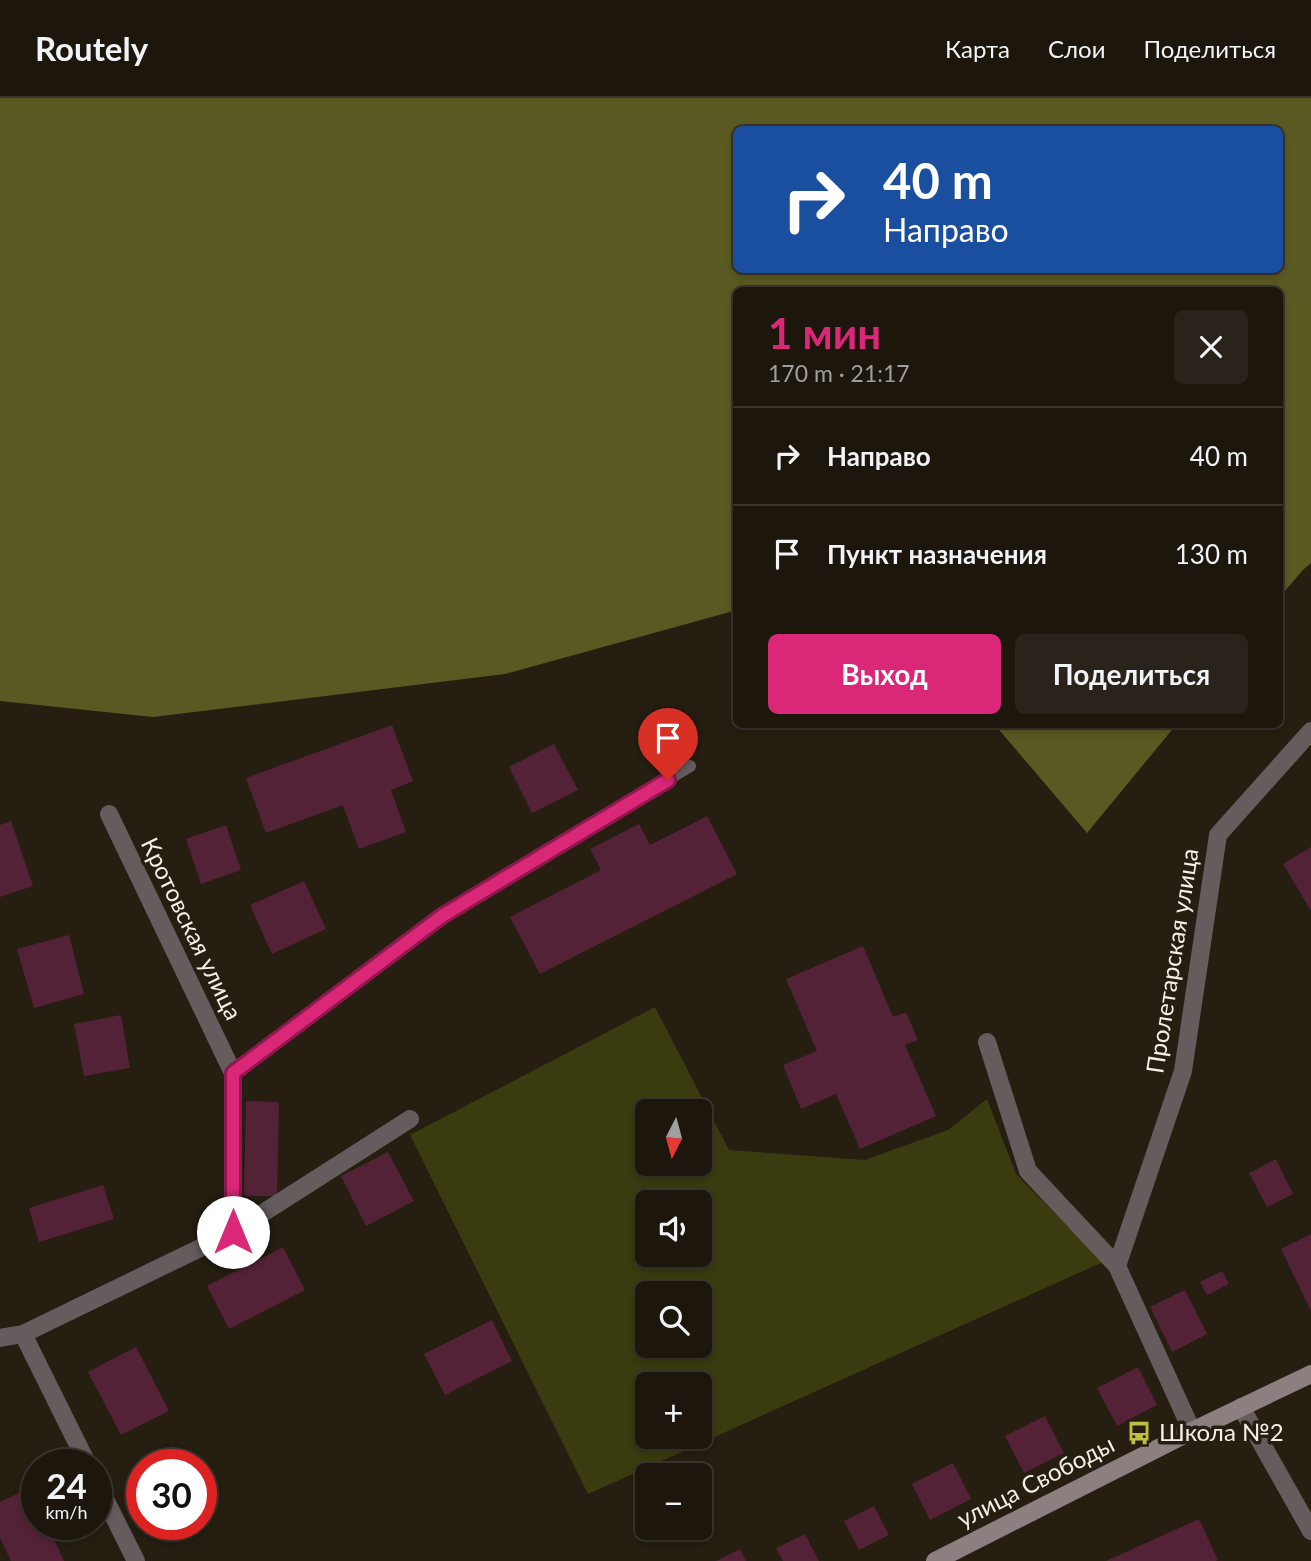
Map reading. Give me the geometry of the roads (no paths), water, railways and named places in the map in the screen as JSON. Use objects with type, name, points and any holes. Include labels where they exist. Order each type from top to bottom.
[{"type":"main road","name":"улица Свободы","points":[[935,1561],[1311,1374]]},
{"type":"street","name":"Пролетарская улица","points":[[1117,1266],[1183,1071],[1218,835],[1311,731]]},
{"type":"street","name":"Кротовская улица","points":[[109,814],[233,1073],[233,1232]]},
{"type":"street","points":[[987,1042],[1028,1171],[1117,1266],[1192,1431]]},
{"type":"street","points":[[0,1338],[23,1335],[233,1232],[410,1119]]},
{"type":"street","points":[[23,1335],[80,1449]]},
{"type":"street","points":[[1241,1407],[1311,1531]]},
{"type":"street","points":[[112,1513],[136,1561]]},
{"type":"lane","points":[[233,1073],[442,916],[690,766]]},
{"type":"place","name":"Школа №2","points":[[1139,1433]]}]
